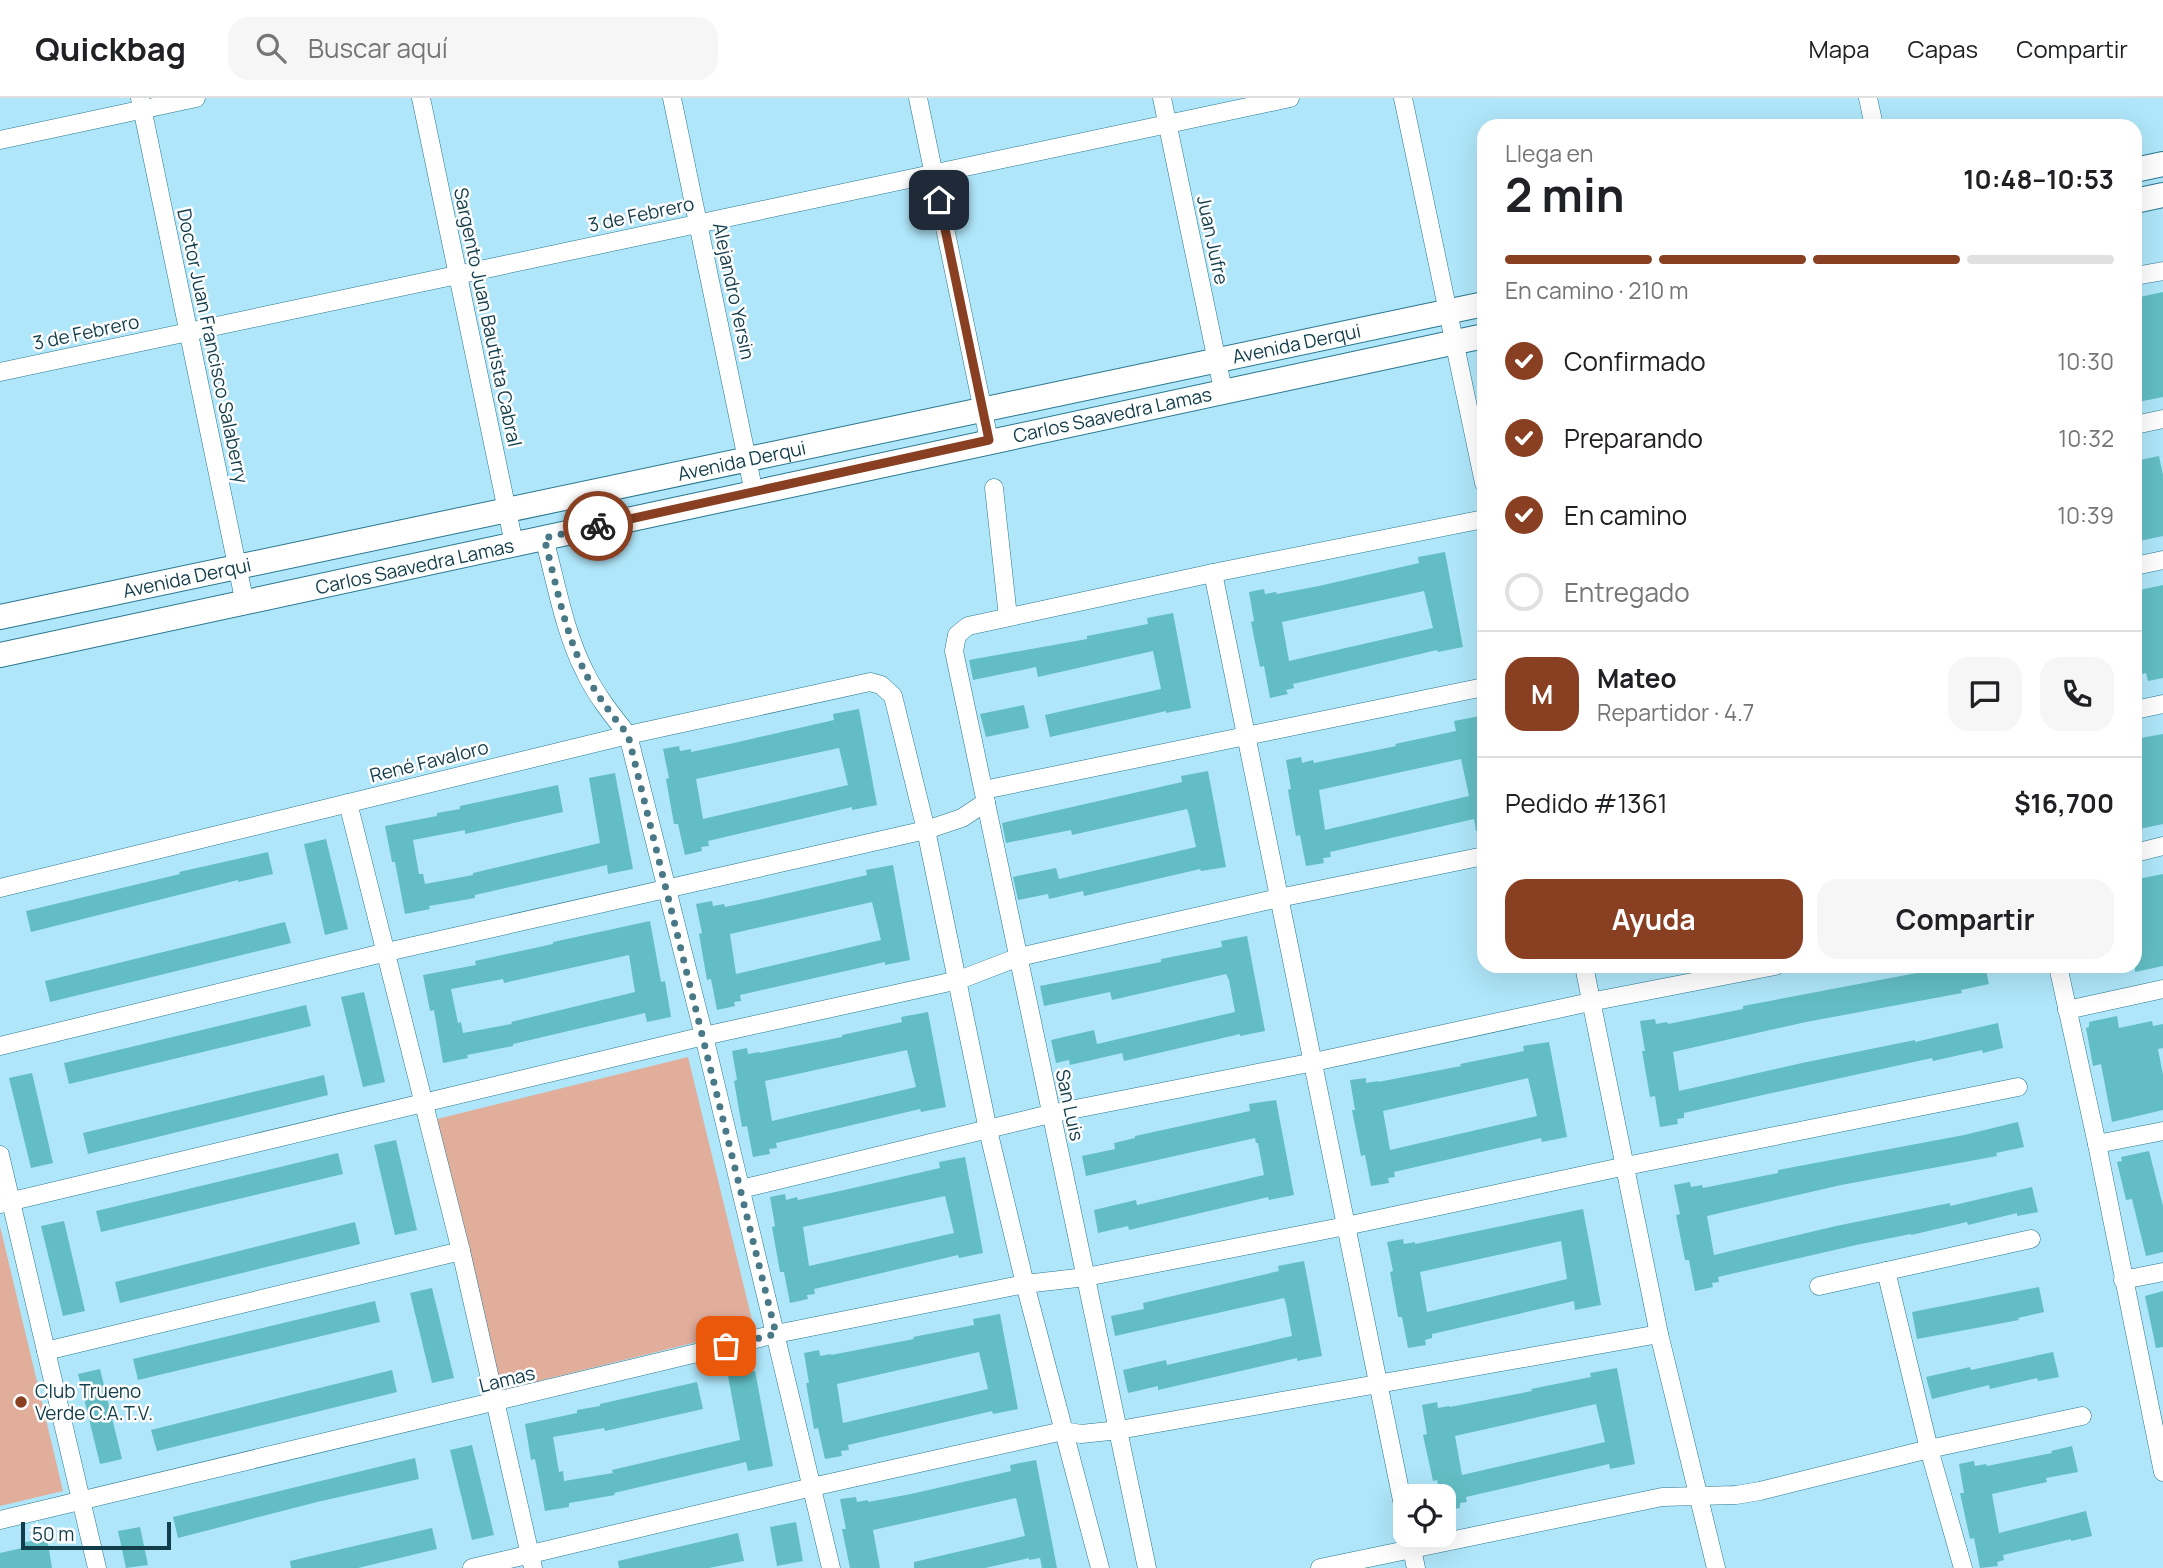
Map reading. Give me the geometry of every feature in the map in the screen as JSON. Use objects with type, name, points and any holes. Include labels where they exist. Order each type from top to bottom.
[{"type":"main road","points":[[2142,168],[2163,164]]},
{"type":"main road","points":[[2142,200],[2163,195]]},
{"type":"main road","name":"Avenida Derqui","points":[[0,617],[1477,306]]},
{"type":"main road","name":"Carlos Saavedra Lamas","points":[[0,655],[245,604],[989,440],[1477,337]]},
{"type":"street","points":[[0,140],[141,104],[196,98]]},
{"type":"street","name":"Sargento Juan Bautista Cabral","points":[[421,98],[514,544]]},
{"type":"street","name":"Alejandro Yersin","points":[[672,98],[754,493]]},
{"type":"street","points":[[918,98],[989,440]]},
{"type":"street","name":"Juan Jufre","points":[[1162,98],[1223,390]]},
{"type":"street","name":"3 de Febrero","points":[[0,372],[1290,98]]},
{"type":"street","points":[[1404,98],[1477,451]]},
{"type":"street","points":[[1868,98],[1872,119]]},
{"type":"street","name":"Doctor Juan Francisco Salaberry","points":[[141,104],[245,604]]},
{"type":"street","points":[[2142,275],[2163,271]]},
{"type":"street","points":[[2142,424],[2163,419]]},
{"type":"street","points":[[995,488],[1008,617],[1477,520]]},
{"type":"street","points":[[544,538],[571,638],[585,673],[628,735],[704,1036],[831,1568]]},
{"type":"street","points":[[2142,564],[2163,560]]},
{"type":"street","points":[[1213,573],[1399,1484]]},
{"type":"street","name":"San Luis","points":[[1008,617],[968,626],[957,635],[954,651],[1147,1568]]},
{"type":"street","name":"René Favaloro","points":[[0,888],[628,735],[870,682],[881,685],[893,696],[926,830]]},
{"type":"street","points":[[0,1046],[387,952],[926,830],[962,818],[985,796],[1247,736],[1477,688]]},
{"type":"street","points":[[2142,708],[2163,704]]},
{"type":"street","points":[[348,803],[461,1251],[531,1561]]},
{"type":"street","points":[[926,830],[988,1129],[1025,1283],[1100,1568]]},
{"type":"street","points":[[2142,851],[2163,846]]},
{"type":"street","points":[[6,1203],[704,1036],[959,980],[1019,957],[1279,898],[1477,857]]},
{"type":"street","points":[[1585,973],[1659,1334],[1716,1568]]},
{"type":"street","points":[[741,1189],[1050,1114],[1739,973]]},
{"type":"street","points":[[2059,973],[2097,1144],[2123,1280],[2158,1422],[2163,1472]]},
{"type":"street","points":[[2067,1010],[2163,989]]},
{"type":"street","name":"Lamas","points":[[0,1520],[776,1334],[1025,1283],[1086,1277],[1346,1226],[2018,1087]]},
{"type":"street","points":[[2097,1144],[2163,1131]]},
{"type":"street","points":[[0,1155],[6,1203],[46,1352],[97,1568]]},
{"type":"street","points":[[1819,1286],[2031,1239]]},
{"type":"street","points":[[46,1352],[461,1251]]},
{"type":"street","points":[[1886,1270],[1929,1449],[1963,1568]]},
{"type":"street","points":[[2123,1280],[2163,1272]]},
{"type":"street","points":[[472,1568],[531,1561],[812,1487],[1063,1431],[1081,1434],[1119,1430],[1659,1334]]},
{"type":"street","points":[[1456,1534],[1662,1497],[1760,1491],[1929,1449],[2082,1416]]},
{"type":"street","points":[[1320,1568],[1394,1547]]},
{"type":"street","points":[[1412,1547],[1416,1568]]},
{"type":"shaded area","points":[[688,1057],[754,1328],[502,1390],[437,1119]]},
{"type":"shaded area","name":"Club Trueno Verde C.A.T.V.","points":[[0,1226],[63,1491],[0,1506]]},
{"type":"building","points":[[2163,292],[2163,397],[2142,401],[2142,296]]},
{"type":"building","points":[[2159,456],[2163,475],[2163,536],[2142,540],[2142,460]]},
{"type":"building","points":[[1445,552],[1463,647],[1438,652],[1437,650],[1293,684],[1294,688],[1286,690],[1288,694],[1270,698],[1264,666],[1260,667],[1251,622],[1254,621],[1249,592],[1264,589],[1265,594],[1277,594],[1319,586],[1419,563],[1418,557]],"holes":[[[1424,591],[1433,628],[1289,661],[1282,622]]]},
{"type":"building","points":[[2163,585],[2163,678],[2148,681],[2146,673],[2142,674],[2142,590]]},
{"type":"building","points":[[1173,613],[1191,708],[1050,737],[1045,715],[1161,689],[1153,651],[1038,677],[1036,667],[973,680],[969,660],[1087,639],[1087,636],[1148,624],[1147,618]]},
{"type":"building","points":[[1024,705],[1029,728],[986,737],[980,714]]},
{"type":"building","points":[[859,709],[877,805],[852,810],[852,807],[708,841],[709,846],[701,847],[702,851],[685,855],[678,824],[674,824],[663,749],[679,746],[680,751],[691,749],[691,752],[834,720],[833,714]],"holes":[[[839,748],[848,785],[703,819],[696,779]]]},
{"type":"building","points":[[1477,717],[1477,831],[1474,819],[1330,852],[1331,857],[1323,858],[1324,863],[1306,866],[1300,835],[1296,836],[1286,760],[1301,757],[1302,763],[1313,760],[1314,763],[1456,731],[1454,721]],"holes":[[[1461,759],[1469,796],[1325,830],[1319,790]]]},
{"type":"building","points":[[2163,734],[2163,824],[2142,828],[2142,738]]},
{"type":"building","points":[[1208,771],[1226,867],[1200,869],[1084,896],[1083,891],[1049,899],[1048,894],[1018,900],[1013,877],[1056,868],[1059,879],[1196,847],[1187,809],[1072,835],[1071,830],[1006,843],[1002,823],[1182,782],[1181,776]]},
{"type":"building","points":[[615,773],[633,869],[608,874],[607,865],[475,895],[475,898],[429,906],[430,909],[405,914],[385,826],[437,816],[437,813],[460,809],[460,806],[558,785],[563,812],[465,834],[465,830],[413,840],[419,874],[423,874],[425,884],[473,875],[600,843],[589,778]]},
{"type":"building","points":[[326,839],[348,929],[325,935],[304,844]]},
{"type":"building","points":[[268,852],[273,874],[238,880],[31,932],[26,911]]},
{"type":"building","points":[[893,865],[910,960],[885,965],[885,962],[740,995],[741,1001],[734,1002],[735,1006],[717,1010],[711,979],[707,980],[696,904],[712,901],[713,906],[724,904],[725,907],[867,875],[866,870]],"holes":[[[872,902],[881,940],[736,974],[730,934]]]},
{"type":"building","points":[[2163,874],[2163,966],[2142,970],[2142,878]]},
{"type":"building","points":[[650,921],[661,982],[665,981],[671,1017],[647,1022],[645,1013],[443,1063],[434,1010],[430,1011],[423,975],[476,965],[475,961]],"holes":[[[629,955],[635,992],[511,1022],[512,1024],[463,1033],[461,1022],[458,1023],[451,989],[503,979],[504,983]]]},
{"type":"building","points":[[285,922],[291,943],[50,1002],[45,981]]},
{"type":"building","points":[[1247,936],[1265,1031],[1240,1034],[1124,1061],[1122,1053],[1070,1065],[1069,1060],[1056,1063],[1051,1040],[1094,1030],[1097,1044],[1235,1012],[1229,980],[1226,974],[1112,1000],[1110,992],[1044,1006],[1040,986],[1161,962],[1161,959],[1222,947],[1221,941]]},
{"type":"building","points":[[1917,973],[1987,973],[1989,984],[1961,990],[1962,993],[1806,1022],[1673,1052],[1679,1091],[1998,1023],[2003,1048],[1933,1061],[1932,1058],[1684,1113],[1684,1118],[1677,1119],[1678,1124],[1660,1127],[1655,1096],[1650,1097],[1640,1021],[1655,1019],[1656,1024],[1668,1024],[1743,1009],[1743,1006]]},
{"type":"building","points":[[364,992],[385,1082],[363,1087],[341,997]]},
{"type":"building","points":[[306,1005],[311,1026],[69,1084],[64,1063]]},
{"type":"building","points":[[928,1012],[946,1107],[921,1112],[920,1109],[776,1143],[777,1148],[769,1149],[770,1154],[753,1157],[747,1126],[742,1127],[732,1051],[747,1048],[748,1054],[760,1053],[842,1037],[902,1022],[901,1017]],"holes":[[[907,1050],[916,1087],[772,1121],[765,1081]]]},
{"type":"building","points":[[2117,1016],[2119,1028],[2152,1021],[2153,1026],[2163,1024],[2163,1048],[2158,1049],[2163,1075],[2163,1110],[2112,1122],[2101,1064],[2093,1066],[2086,1028],[2089,1027],[2089,1022]]},
{"type":"building","points":[[1549,1042],[1567,1137],[1542,1142],[1541,1138],[1394,1172],[1395,1177],[1388,1178],[1389,1183],[1371,1186],[1365,1155],[1361,1156],[1352,1110],[1355,1110],[1350,1080],[1366,1078],[1366,1083],[1378,1082],[1461,1066],[1460,1064],[1524,1051],[1523,1046]],"holes":[[[1528,1078],[1537,1116],[1390,1150],[1383,1111]]]},
{"type":"building","points":[[32,1073],[53,1163],[31,1168],[9,1078]]},
{"type":"building","points":[[324,1075],[328,1095],[88,1154],[83,1133]]},
{"type":"building","points":[[1276,1100],[1294,1195],[1269,1200],[1268,1197],[1129,1230],[1128,1226],[1098,1233],[1094,1210],[1136,1200],[1137,1205],[1264,1175],[1258,1143],[1255,1138],[1086,1176],[1082,1156],[1115,1149],[1114,1143],[1135,1136],[1250,1111],[1249,1104]]},
{"type":"building","points":[[2018,1122],[2024,1147],[1996,1153],[1997,1156],[1841,1185],[1707,1216],[1714,1255],[1836,1226],[1950,1203],[1950,1206],[2032,1187],[2038,1212],[2017,1216],[2017,1213],[1968,1225],[1967,1222],[1856,1245],[1718,1277],[1719,1282],[1712,1283],[1713,1287],[1695,1291],[1689,1260],[1685,1260],[1676,1215],[1680,1214],[1674,1185],[1690,1182],[1691,1187],[1702,1185],[1703,1188],[1778,1173],[1778,1170],[1964,1135]]},
{"type":"building","points":[[396,1140],[417,1230],[395,1235],[374,1145]]},
{"type":"building","points":[[2149,1151],[2163,1206],[2163,1252],[2146,1256],[2132,1199],[2126,1200],[2117,1162],[2122,1161],[2121,1157]]},
{"type":"building","points":[[338,1153],[343,1174],[101,1232],[96,1211]]},
{"type":"building","points":[[965,1157],[983,1253],[959,1258],[958,1255],[814,1289],[815,1294],[807,1295],[808,1299],[790,1303],[784,1272],[780,1272],[770,1197],[785,1194],[786,1200],[797,1197],[798,1200],[940,1168],[939,1162]],"holes":[[[945,1196],[954,1233],[809,1266],[803,1227]]]},
{"type":"building","points":[[1583,1209],[1601,1305],[1575,1310],[1574,1301],[1432,1334],[1432,1338],[1425,1340],[1426,1345],[1408,1348],[1402,1317],[1398,1317],[1387,1242],[1403,1239],[1404,1244],[1415,1244]],"holes":[[[1561,1241],[1567,1279],[1427,1312],[1420,1272]]]},
{"type":"building","points":[[64,1221],[85,1311],[63,1316],[41,1226]]},
{"type":"building","points":[[355,1222],[360,1244],[120,1303],[115,1282]]},
{"type":"building","points":[[1304,1261],[1322,1356],[1297,1361],[1297,1358],[1158,1390],[1158,1386],[1128,1393],[1123,1370],[1166,1360],[1167,1365],[1292,1336],[1286,1304],[1284,1298],[1115,1336],[1111,1316],[1144,1309],[1143,1303],[1279,1271],[1278,1266]]},
{"type":"building","points":[[2039,1287],[2044,1312],[2018,1318],[2019,1320],[1917,1339],[1912,1312]]},
{"type":"building","points":[[432,1288],[454,1378],[432,1383],[410,1293]]},
{"type":"building","points":[[2163,1291],[2163,1347],[2156,1348],[2145,1296]]},
{"type":"building","points":[[375,1301],[380,1322],[138,1380],[133,1359]]},
{"type":"building","points":[[1000,1314],[1018,1409],[993,1414],[992,1411],[848,1445],[849,1450],[841,1451],[842,1456],[825,1459],[818,1428],[814,1429],[804,1353],[819,1350],[820,1356],[831,1355],[914,1339],[913,1337],[974,1325],[973,1319]],"holes":[[[979,1352],[988,1389],[843,1423],[837,1384]]]},
{"type":"building","points":[[2053,1352],[2059,1377],[2038,1381],[2037,1378],[1990,1389],[1989,1385],[1932,1399],[1926,1377]]},
{"type":"building","points":[[1617,1368],[1635,1464],[1610,1469],[1609,1464],[1466,1497],[1467,1502],[1460,1503],[1460,1508],[1456,1509],[1456,1484],[1438,1484],[1437,1480],[1433,1481],[1423,1435],[1427,1434],[1422,1405],[1437,1402],[1438,1408],[1450,1407],[1591,1377],[1590,1373]],"holes":[[[1596,1404],[1605,1442],[1462,1475],[1455,1436]]]},
{"type":"building","points":[[100,1369],[122,1459],[100,1464],[78,1374]]},
{"type":"building","points":[[392,1370],[397,1392],[157,1451],[151,1430]]},
{"type":"building","points":[[755,1371],[773,1466],[748,1471],[746,1462],[545,1511],[535,1459],[531,1460],[525,1424],[697,1382],[703,1409],[605,1431],[604,1428],[553,1437],[559,1472],[563,1471],[564,1481],[613,1473],[612,1470],[740,1440],[728,1376]]},
{"type":"building","points":[[472,1445],[494,1535],[472,1540],[450,1450]]},
{"type":"building","points":[[2072,1446],[2078,1472],[2046,1478],[2047,1482],[1992,1494],[1999,1533],[2086,1511],[2092,1536],[2003,1555],[2004,1560],[1997,1562],[1998,1566],[1980,1568],[1974,1538],[1970,1539],[1960,1493],[1964,1493],[1959,1464],[1974,1461],[1975,1466],[1987,1466],[2052,1453],[2051,1451]]},
{"type":"building","points":[[415,1458],[419,1479],[178,1538],[173,1517]]},
{"type":"building","points":[[1036,1460],[1057,1568],[1042,1568],[1040,1558],[1029,1558],[985,1568],[914,1568],[914,1562],[1025,1536],[1016,1498],[873,1530],[880,1568],[850,1568],[842,1529],[846,1529],[840,1499],[856,1497],[857,1502],[868,1502],[911,1494],[1011,1471],[1010,1465]]},
{"type":"building","points":[[796,1522],[803,1561],[777,1566],[770,1527]]},
{"type":"building","points":[[140,1527],[148,1565],[126,1568],[118,1531]]},
{"type":"building","points":[[432,1528],[437,1549],[358,1568],[291,1568],[290,1561]]},
{"type":"building","points":[[738,1533],[744,1561],[709,1568],[619,1568],[618,1561]]},
{"type":"building","points":[[47,1538],[52,1568],[0,1568],[0,1553],[22,1548],[21,1543]]},
{"type":"way so far","points":[[598,526],[544,538],[571,638],[585,673],[628,735],[776,1334],[726,1346]]},
{"type":"place","name":"Club Trueno Verde C.A.T.V.","points":[[21,1402]]},
{"type":"route","points":[[598,526],[989,440],[939,200]]}]
